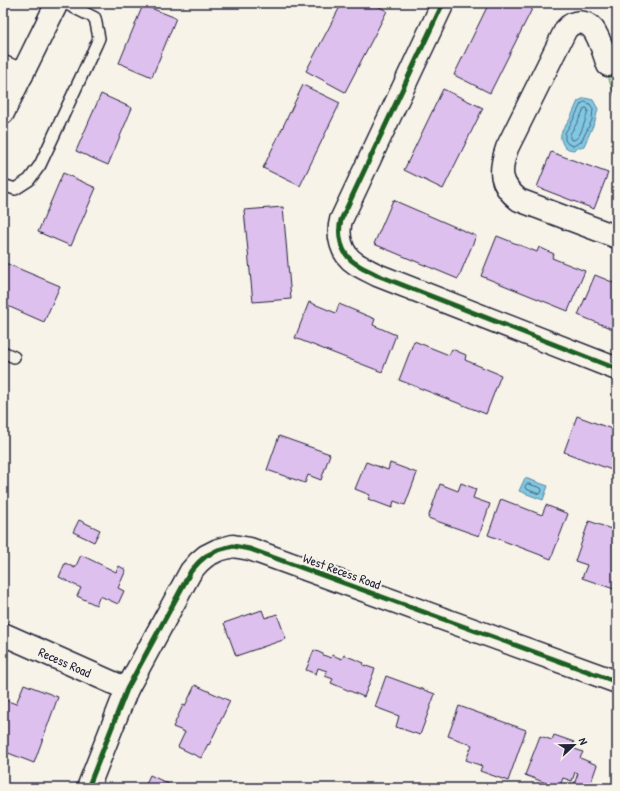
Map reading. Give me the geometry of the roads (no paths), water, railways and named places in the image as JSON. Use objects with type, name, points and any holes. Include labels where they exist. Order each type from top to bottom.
[{"type":"street","points":[[3,113],[13,71],[57,3]]},
{"type":"street","points":[[443,3],[341,220],[340,240],[346,254],[354,263],[377,275],[617,369]]},
{"type":"street","points":[[608,65],[593,29],[581,22],[577,22],[569,26],[566,29],[507,148],[501,171],[508,189],[519,200],[617,237]]},
{"type":"street","name":"West Recess Road","points":[[88,788],[127,689],[191,572],[206,556],[218,550],[233,546],[250,549],[617,682]]},
{"type":"street","name":"Recess Road","points":[[3,634],[127,689]]},
{"type":"lane","points":[[3,185],[15,189],[29,180],[40,165],[96,46],[98,38],[95,18],[65,3]]},
{"type":"lane","points":[[3,352],[14,356]]},
{"type":"water","points":[[585,98],[593,100],[598,109],[595,121],[584,146],[573,150],[565,148],[561,139],[563,129],[570,119],[578,101]]},
{"type":"water","points":[[525,478],[548,486],[543,500],[519,491]]}]
